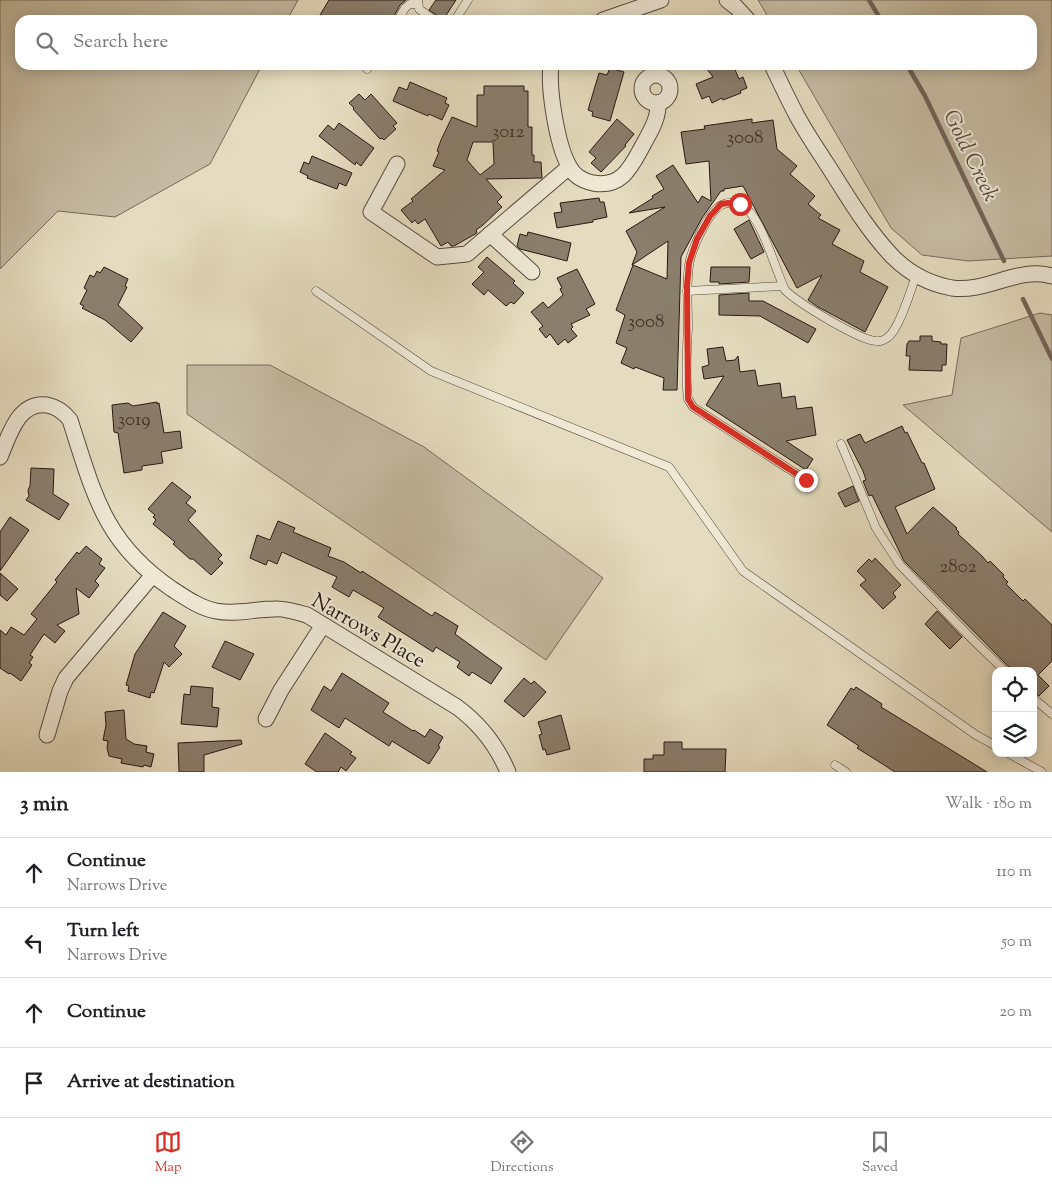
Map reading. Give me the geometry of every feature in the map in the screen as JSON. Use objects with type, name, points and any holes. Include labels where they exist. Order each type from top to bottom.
[{"type":"street","points":[[618,15],[661,0]]},
{"type":"street","points":[[726,0],[744,15]]},
{"type":"street","points":[[551,70],[558,134],[569,166],[579,178],[587,182],[613,183],[621,178],[632,165],[652,128],[657,115],[658,102]]},
{"type":"street","points":[[774,70],[798,117],[862,219],[894,257],[916,275],[939,285],[967,289],[1033,273],[1052,276]]},
{"type":"street","points":[[397,164],[371,212],[437,257],[467,254],[569,166]]},
{"type":"street","points":[[490,234],[532,272]]},
{"type":"street","name":"Narrows Place","points":[[0,456],[17,419],[26,410],[34,406],[43,405],[56,407],[70,420],[95,498],[103,514],[121,542],[152,576],[188,599],[218,612],[250,612],[275,608],[307,615],[457,707],[470,717],[497,750],[508,772]]},
{"type":"street","points":[[47,734],[60,691],[66,678],[152,576]]},
{"type":"street","points":[[266,719],[323,625]]},
{"type":"lane","points":[[458,15],[468,0]]},
{"type":"lane","points":[[401,15],[410,4],[418,2],[419,9],[427,15]]},
{"type":"lane","points":[[806,480],[693,407],[688,399],[687,292],[689,263],[697,239],[710,216],[721,204],[740,204],[748,210],[756,222],[783,286],[793,298],[864,338],[881,341],[887,338],[895,328],[916,275]]},
{"type":"lane","points":[[687,292],[783,286]]},
{"type":"lane","points":[[316,291],[431,371],[668,467],[743,571],[976,735],[992,744]]},
{"type":"lane","points":[[841,444],[876,528],[900,565],[1001,667]]},
{"type":"lane","points":[[1037,701],[1052,714]]},
{"type":"lane","points":[[1015,757],[1042,772]]},
{"type":"lane","points":[[835,765],[846,772]]},
{"type":"shaded area","points":[[0,0],[298,0],[290,15],[15,15],[15,70],[259,70],[210,164],[115,217],[58,211],[0,269]]},
{"type":"shaded area","points":[[758,0],[1052,0],[1052,256],[968,261],[922,255],[891,228],[799,70],[1037,70],[1037,15],[767,15]]},
{"type":"shaded area","points":[[1040,313],[1052,315],[1052,532],[903,405],[952,395],[961,338]]},
{"type":"shaded area","points":[[187,365],[270,365],[424,447],[603,578],[546,660],[187,414]]},
{"type":"building","points":[[329,0],[406,0],[400,5],[395,15],[320,15]]},
{"type":"building","points":[[436,0],[456,0],[446,15],[436,15],[429,10]]},
{"type":"building","points":[[609,70],[624,72],[610,121],[592,116],[593,112],[588,110],[599,73],[607,75]]},
{"type":"building","points":[[708,70],[735,70],[739,79],[743,77],[747,88],[740,91],[741,93],[712,103],[709,96],[702,99],[696,84],[713,77]]},
{"type":"building","points":[[410,82],[447,98],[445,103],[449,105],[442,120],[393,101],[399,87],[407,90]]},
{"type":"building","points":[[484,86],[524,86],[524,91],[528,91],[528,127],[532,127],[532,155],[534,155],[534,162],[541,162],[542,178],[486,179],[502,197],[497,202],[502,207],[476,230],[477,233],[454,246],[451,246],[448,242],[441,246],[425,219],[418,224],[415,220],[412,223],[401,210],[445,170],[433,166],[439,152],[437,151],[441,140],[452,117],[477,127],[477,95],[484,95]],"holes":[[[473,142],[493,142],[494,164],[480,175],[467,160]]]},
{"type":"building","points":[[359,94],[365,100],[371,94],[397,123],[393,126],[396,129],[384,140],[380,139],[349,103]]},
{"type":"building","points":[[617,119],[634,134],[626,146],[601,172],[591,163],[596,158],[589,152]]},
{"type":"building","points":[[752,119],[752,123],[773,120],[777,149],[797,166],[790,174],[815,196],[808,204],[821,215],[818,218],[840,230],[832,244],[864,261],[860,272],[888,287],[865,332],[818,307],[808,300],[822,275],[797,288],[743,186],[724,189],[702,218],[681,257],[677,390],[663,390],[664,378],[621,363],[627,348],[616,343],[625,315],[616,310],[633,265],[667,279],[668,241],[632,265],[637,252],[626,231],[665,207],[629,213],[664,189],[656,176],[673,165],[698,203],[702,196],[711,201],[709,161],[686,164],[681,132],[705,129],[704,126]]},
{"type":"building","points":[[339,123],[374,148],[361,166],[356,162],[355,165],[319,136],[328,125],[334,130]]},
{"type":"building","points":[[312,156],[352,173],[346,186],[339,183],[337,189],[307,178],[308,176],[300,172],[304,162],[309,164]]},
{"type":"building","points":[[599,198],[600,202],[604,202],[607,217],[593,220],[593,222],[557,228],[554,213],[562,212],[560,203]]},
{"type":"building","points":[[749,220],[764,252],[751,259],[734,229]]},
{"type":"building","points":[[528,232],[571,243],[567,261],[520,249],[517,246],[520,234],[527,236]]},
{"type":"building","points":[[487,257],[515,281],[513,283],[524,293],[514,304],[511,302],[506,306],[488,290],[484,295],[472,284],[484,272],[478,267]]},
{"type":"building","points":[[104,267],[128,279],[125,286],[127,287],[118,305],[143,328],[131,342],[105,320],[82,308],[84,306],[80,304],[87,290],[84,288],[90,275],[94,277],[97,271],[100,273]]},
{"type":"building","points":[[711,267],[750,267],[749,282],[719,284],[719,282],[710,282]]},
{"type":"building","points":[[577,269],[595,304],[586,309],[590,315],[571,324],[573,327],[571,329],[577,336],[568,343],[565,339],[558,345],[550,334],[546,338],[539,329],[543,326],[531,312],[543,302],[548,308],[563,295],[557,278]]},
{"type":"building","points":[[749,293],[749,301],[763,301],[816,329],[808,343],[760,316],[719,315],[719,295]]},
{"type":"building","points":[[920,336],[932,336],[932,341],[947,344],[946,365],[942,365],[942,371],[909,370],[910,356],[906,356],[907,344],[909,341],[920,341]]},
{"type":"building","points":[[723,347],[726,361],[735,360],[738,356],[740,372],[755,370],[758,386],[780,383],[782,398],[795,396],[797,409],[812,407],[816,435],[786,441],[813,459],[806,470],[706,405],[724,376],[704,379],[702,367],[709,365],[707,349]]},
{"type":"building","points":[[157,402],[157,404],[159,403],[164,433],[180,431],[182,448],[161,452],[163,463],[142,466],[142,470],[124,473],[118,433],[114,432],[112,405],[128,403],[133,406]]},
{"type":"building","points":[[902,426],[905,433],[907,432],[922,463],[924,463],[935,489],[895,507],[907,534],[933,507],[957,528],[958,534],[988,563],[990,561],[1004,575],[1003,577],[1008,582],[1006,584],[1023,601],[1025,599],[1052,625],[1052,661],[1038,675],[1049,686],[1039,696],[1037,694],[1037,667],[1009,667],[904,561],[872,495],[869,496],[863,481],[866,480],[863,471],[847,440],[860,434],[865,443]]},
{"type":"building","points":[[31,468],[54,469],[53,494],[69,504],[59,520],[26,500],[29,496]]},
{"type":"building","points":[[172,482],[191,497],[186,503],[196,511],[188,520],[222,555],[218,559],[223,563],[211,575],[193,559],[190,559],[173,544],[175,542],[153,524],[156,520],[153,517],[155,515],[148,509]]},
{"type":"building","points":[[853,486],[859,501],[845,507],[838,493]]},
{"type":"building","points":[[10,517],[29,530],[0,571],[0,532]]},
{"type":"building","points":[[278,521],[295,528],[293,532],[331,548],[328,556],[344,562],[361,573],[362,571],[432,616],[435,612],[458,626],[455,634],[502,668],[491,684],[472,672],[469,676],[457,667],[460,662],[436,647],[433,652],[378,617],[384,608],[353,590],[349,597],[332,587],[337,577],[282,552],[277,564],[268,560],[266,565],[250,558],[257,535],[270,540]]},
{"type":"building","points":[[86,546],[102,559],[99,564],[105,568],[95,581],[99,585],[89,598],[76,588],[79,614],[57,625],[65,631],[55,643],[44,634],[30,655],[33,657],[29,663],[32,665],[21,681],[0,668],[0,630],[6,635],[11,627],[24,635],[37,619],[31,614],[57,582],[55,580],[77,552],[79,554]]},
{"type":"building","points":[[875,558],[901,585],[893,593],[896,597],[883,609],[860,585],[866,580],[857,571],[869,559],[872,562]]},
{"type":"building","points":[[0,573],[18,589],[7,601],[0,595]]},
{"type":"building","points":[[937,611],[962,637],[950,649],[925,624]]},
{"type":"building","points":[[163,612],[186,626],[174,646],[182,654],[169,667],[164,662],[154,693],[151,692],[150,698],[128,691],[129,686],[126,685],[135,654]]},
{"type":"building","points":[[225,641],[254,654],[240,680],[212,667]]},
{"type":"building","points":[[342,673],[389,703],[383,712],[425,737],[430,729],[443,737],[438,746],[440,747],[429,764],[392,741],[389,746],[345,718],[339,728],[311,710],[324,686],[331,691]]},
{"type":"building","points":[[524,678],[531,684],[534,681],[546,692],[524,717],[504,701]]},
{"type":"building","points":[[191,686],[213,688],[212,707],[219,708],[217,727],[181,724],[184,694],[190,695]]},
{"type":"building","points":[[856,687],[882,704],[881,707],[987,772],[895,772],[857,748],[859,746],[827,725],[851,688],[854,690]]},
{"type":"building","points":[[124,710],[126,739],[134,744],[147,746],[146,752],[154,754],[151,767],[121,763],[122,759],[109,756],[108,741],[103,740],[106,725],[105,712]]},
{"type":"building","points":[[561,715],[570,749],[547,755],[545,749],[543,750],[539,735],[542,734],[538,722]]},
{"type":"building","points":[[325,733],[352,752],[350,754],[356,758],[346,771],[341,767],[338,772],[317,772],[305,764]]},
{"type":"building","points":[[241,740],[242,744],[204,755],[204,772],[179,772],[178,743]]},
{"type":"building","points":[[664,742],[682,742],[682,749],[726,749],[725,772],[644,772],[644,759],[653,759],[653,755],[664,755]]},
{"type":"waterway","name":"Gold Creek","points":[[869,0],[878,15]]},
{"type":"waterway","name":"Gold Creek","points":[[910,70],[925,96],[1004,261]]},
{"type":"waterway","name":"Gold Creek","points":[[1023,299],[1052,359]]},
{"type":"route","points":[[740,204],[721,204],[710,216],[697,239],[689,263],[687,286],[688,399],[693,407],[806,480]]}]
